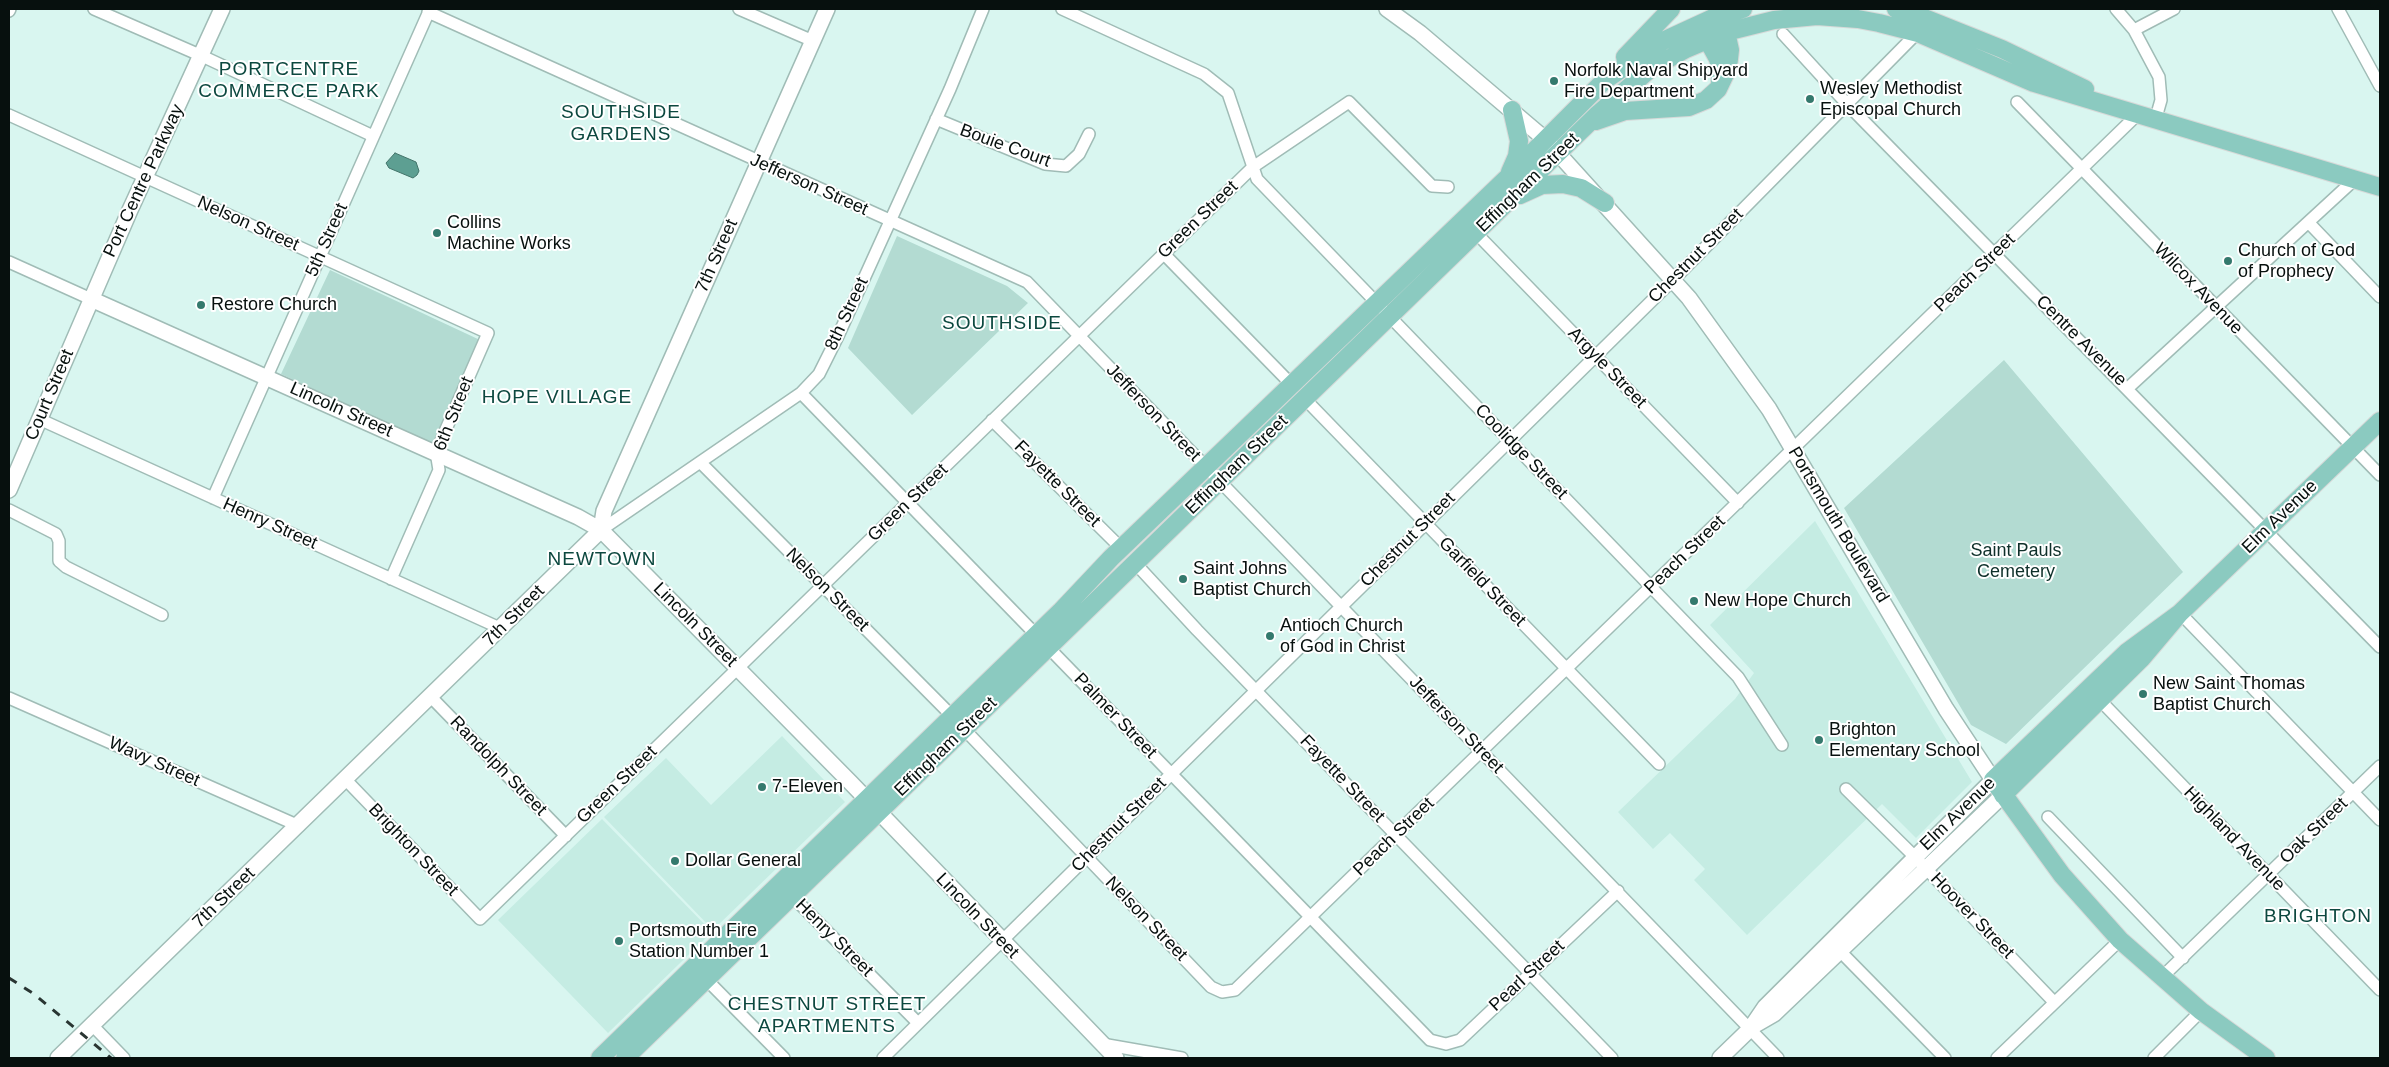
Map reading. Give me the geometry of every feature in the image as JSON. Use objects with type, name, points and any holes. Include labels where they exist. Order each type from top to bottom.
[{"type":"main road","points":[[1605,80],[1671,9]]},
{"type":"main road","name":"Effingham Street","points":[[1042,641],[1121,548],[1507,178],[1605,80],[1647,51],[1686,30],[1744,9]]},
{"type":"main road","points":[[1896,9],[1930,20],[2002,49],[2155,121],[2380,187]]},
{"type":"main road","name":"Effingham Street","points":[[1717,18],[1751,25],[1795,18],[1838,17],[1879,23],[1918,33],[2034,83],[2138,114]]},
{"type":"main road","points":[[1576,136],[1591,125],[1616,113],[1698,104],[1712,96],[1720,87],[1730,60],[1717,18]]},
{"type":"main road","name":"Effingham Street","points":[[625,1058],[700,973],[1042,641],[1135,563],[1391,318],[1509,200],[1627,87],[1650,69],[1707,39],[1717,18]]},
{"type":"main road","points":[[1686,30],[1698,32],[1707,39],[1720,65],[1720,87]]},
{"type":"main road","points":[[1507,178],[1516,156],[1518,141],[1512,110]]},
{"type":"main road","points":[[1509,200],[1535,188],[1556,183],[1580,188],[1605,203]]},
{"type":"main road","name":"Elm Avenue","points":[[2003,795],[2094,694],[2127,652],[2180,613],[2380,421]]},
{"type":"main road","name":"Elm Avenue","points":[[1993,780],[2094,694]]},
{"type":"main road","name":"Portsmouth Boulevard","points":[[1993,780],[2062,875],[2120,940],[2200,1011],[2266,1058]]},
{"type":"main road","name":"Effingham Street","points":[[600,1058],[792,896],[872,806]]},
{"type":"street","points":[[94,9],[202,56],[373,136]]},
{"type":"street","name":"Port Centre Parkway","points":[[91,299],[222,9]]},
{"type":"street","points":[[739,9],[813,41]]},
{"type":"street","name":"7th Street","points":[[60,1057],[502,629],[601,530],[604,511],[827,9]]},
{"type":"street","name":"8th Street","points":[[601,530],[801,393],[819,374],[890,222],[983,9]]},
{"type":"street","name":"Coolidge Street","points":[[1062,9],[1204,74],[1228,93],[1257,179],[1744,684],[1782,745]]},
{"type":"street","name":"Portsmouth Boulevard","points":[[1387,9],[1420,33],[1546,140],[1673,279],[1747,376],[1794,450],[1946,709],[1993,780]]},
{"type":"street","points":[[2116,9],[2134,30],[2156,70],[2161,85],[2161,100],[2155,121]]},
{"type":"street","points":[[2134,30],[2174,9]]},
{"type":"street","points":[[2338,9],[2380,86]]},
{"type":"street","name":"5th Street","points":[[213,498],[429,10]]},
{"type":"street","name":"Jefferson Street","points":[[429,10],[890,222],[1027,282],[1078,337],[1618,891],[1778,1058]]},
{"type":"street","name":"Chestnut Street","points":[[883,1058],[1673,279],[1848,105],[1930,20]]},
{"type":"street","name":"Centre Avenue","points":[[1783,34],[1848,105],[2128,388],[2380,647]]},
{"type":"street","name":"Green Street","points":[[480,919],[1253,167],[1349,102],[1432,186],[1448,187]]},
{"type":"street","name":"Wilcox Avenue","points":[[2017,102],[2380,475]]},
{"type":"street","name":"Peach Street","points":[[1229,992],[1235,990],[1568,669],[2138,114]]},
{"type":"street","name":"Nelson Street","points":[[9,115],[488,333]]},
{"type":"street","name":"Bouie Court","points":[[936,119],[1045,164],[1066,166],[1079,154],[1089,134]]},
{"type":"street","points":[[2128,388],[2354,180]]},
{"type":"street","points":[[2308,223],[2380,297]]},
{"type":"street","name":"Argyle Street","points":[[1476,233],[1738,503]]},
{"type":"street","points":[[1164,254],[1292,385]]},
{"type":"street","name":"Lincoln Street","points":[[9,262],[436,452],[578,517],[601,530],[738,668],[1116,1058]]},
{"type":"street","name":"Court Street","points":[[9,490],[91,299]]},
{"type":"street","name":"6th Street","points":[[391,579],[439,470],[436,452],[488,333]]},
{"type":"street","name":"Palmer Street","points":[[801,393],[1430,1040]]},
{"type":"street","name":"Garfield Street","points":[[1305,399],[1659,764]]},
{"type":"street","name":"Henry Street","points":[[39,419],[502,629]]},
{"type":"street","name":"Fayette Street","points":[[992,420],[1121,548]]},
{"type":"street","name":"Nelson Street","points":[[701,462],[958,723],[1211,987],[1222,992],[1229,992]]},
{"type":"street","points":[[9,510],[56,534],[59,541],[59,561],[66,567],[162,614]]},
{"type":"street","name":"Fayette Street","points":[[1135,563],[1612,1058]]},
{"type":"street","points":[[2180,613],[2380,820]]},
{"type":"street","name":"Highland Avenue","points":[[2094,694],[2380,990]]},
{"type":"street","name":"Randolph Street","points":[[431,697],[566,836]]},
{"type":"street","name":"Wavy Street","points":[[9,698],[299,826]]},
{"type":"street","name":"Oak Street","points":[[2161,978],[2380,766]]},
{"type":"street","name":"Brighton Street","points":[[346,780],[480,919]]},
{"type":"street","name":"Elm Avenue","points":[[1720,1058],[1750,1029],[1774,1014],[1914,856],[1993,780]]},
{"type":"street","name":"Hoover Street","points":[[1846,789],[1927,869],[2054,1002]]},
{"type":"street","name":"Elm Avenue","points":[[1835,947],[1927,869],[2003,795]]},
{"type":"street","points":[[2048,817],[2183,958]]},
{"type":"street","name":"Pearl Street","points":[[1430,1040],[1446,1044],[1460,1040],[1618,891]]},
{"type":"street","name":"Henry Street","points":[[792,896],[918,1023]]},
{"type":"street","points":[[1997,1058],[2120,940]]},
{"type":"street","points":[[1835,947],[1945,1058]]},
{"type":"street","points":[[700,973],[784,1058]]},
{"type":"street","points":[[2154,1058],[2200,1011]]},
{"type":"street","points":[[93,1026],[124,1058]]},
{"type":"street","points":[[1102,1044],[1182,1058]]},
{"type":"shaded area","points":[[395,153],[416,162],[419,171],[417,175],[413,178],[389,168],[386,163]]},
{"type":"shaded area","name":"Brighton Elementary School","points":[[1815,521],[1972,782],[1916,838],[1882,804],[1747,935],[1694,880],[1705,869],[1670,833],[1653,849],[1618,812],[1735,699],[1754,673],[1710,625]]},
{"type":"shaded area","points":[[782,736],[845,802],[713,930],[604,817],[666,758],[711,805]]},
{"type":"shaded area","points":[[602,819],[712,932],[608,1033],[498,920]]},
{"type":"green space","points":[[897,236],[1007,286],[1028,303],[912,415],[848,348]]},
{"type":"green space","points":[[330,270],[480,340],[432,444],[281,374]]},
{"type":"green space","name":"Saint Pauls Cemetery","points":[[2004,360],[2183,572],[2006,744],[1971,725],[1844,508]]},
{"type":"railway","points":[[9,978],[34,994],[111,1058]]},
{"type":"place","name":"Norfolk Naval Shipyard Fire Department","points":[[1554,81]]},
{"type":"place","name":"Wesley Methodist Episcopal Church","points":[[1810,99]]},
{"type":"place","name":"Collins Machine Works","points":[[437,233]]},
{"type":"place","name":"Church of God of Prophecy","points":[[2228,261]]},
{"type":"place","name":"Restore Church","points":[[201,305]]},
{"type":"place","name":"Saint Johns Baptist Church","points":[[1183,579]]},
{"type":"place","name":"New Hope Church","points":[[1694,601]]},
{"type":"place","name":"Antioch Church of God in Christ","points":[[1270,636]]},
{"type":"place","name":"New Saint Thomas Baptist Church","points":[[2143,694]]},
{"type":"place","name":"Brighton Elementary School","points":[[1819,740]]},
{"type":"place","name":"7-Eleven","points":[[762,787]]},
{"type":"place","name":"Dollar General","points":[[675,861]]},
{"type":"place","name":"Portsmouth Fire Station Number 1","points":[[619,941]]},
{"type":"district","name":"PORTCENTRE COMMERCE PARK","points":[[289,81]]},
{"type":"district","name":"SOUTHSIDE GARDENS","points":[[621,124]]},
{"type":"district","name":"SOUTHSIDE","points":[[1002,324]]},
{"type":"district","name":"HOPE VILLAGE","points":[[557,398]]},
{"type":"district","name":"NEWTOWN","points":[[602,560]]},
{"type":"district","name":"BRIGHTON","points":[[2318,917]]},
{"type":"district","name":"CHESTNUT STREET APARTMENTS","points":[[827,1016]]}]
